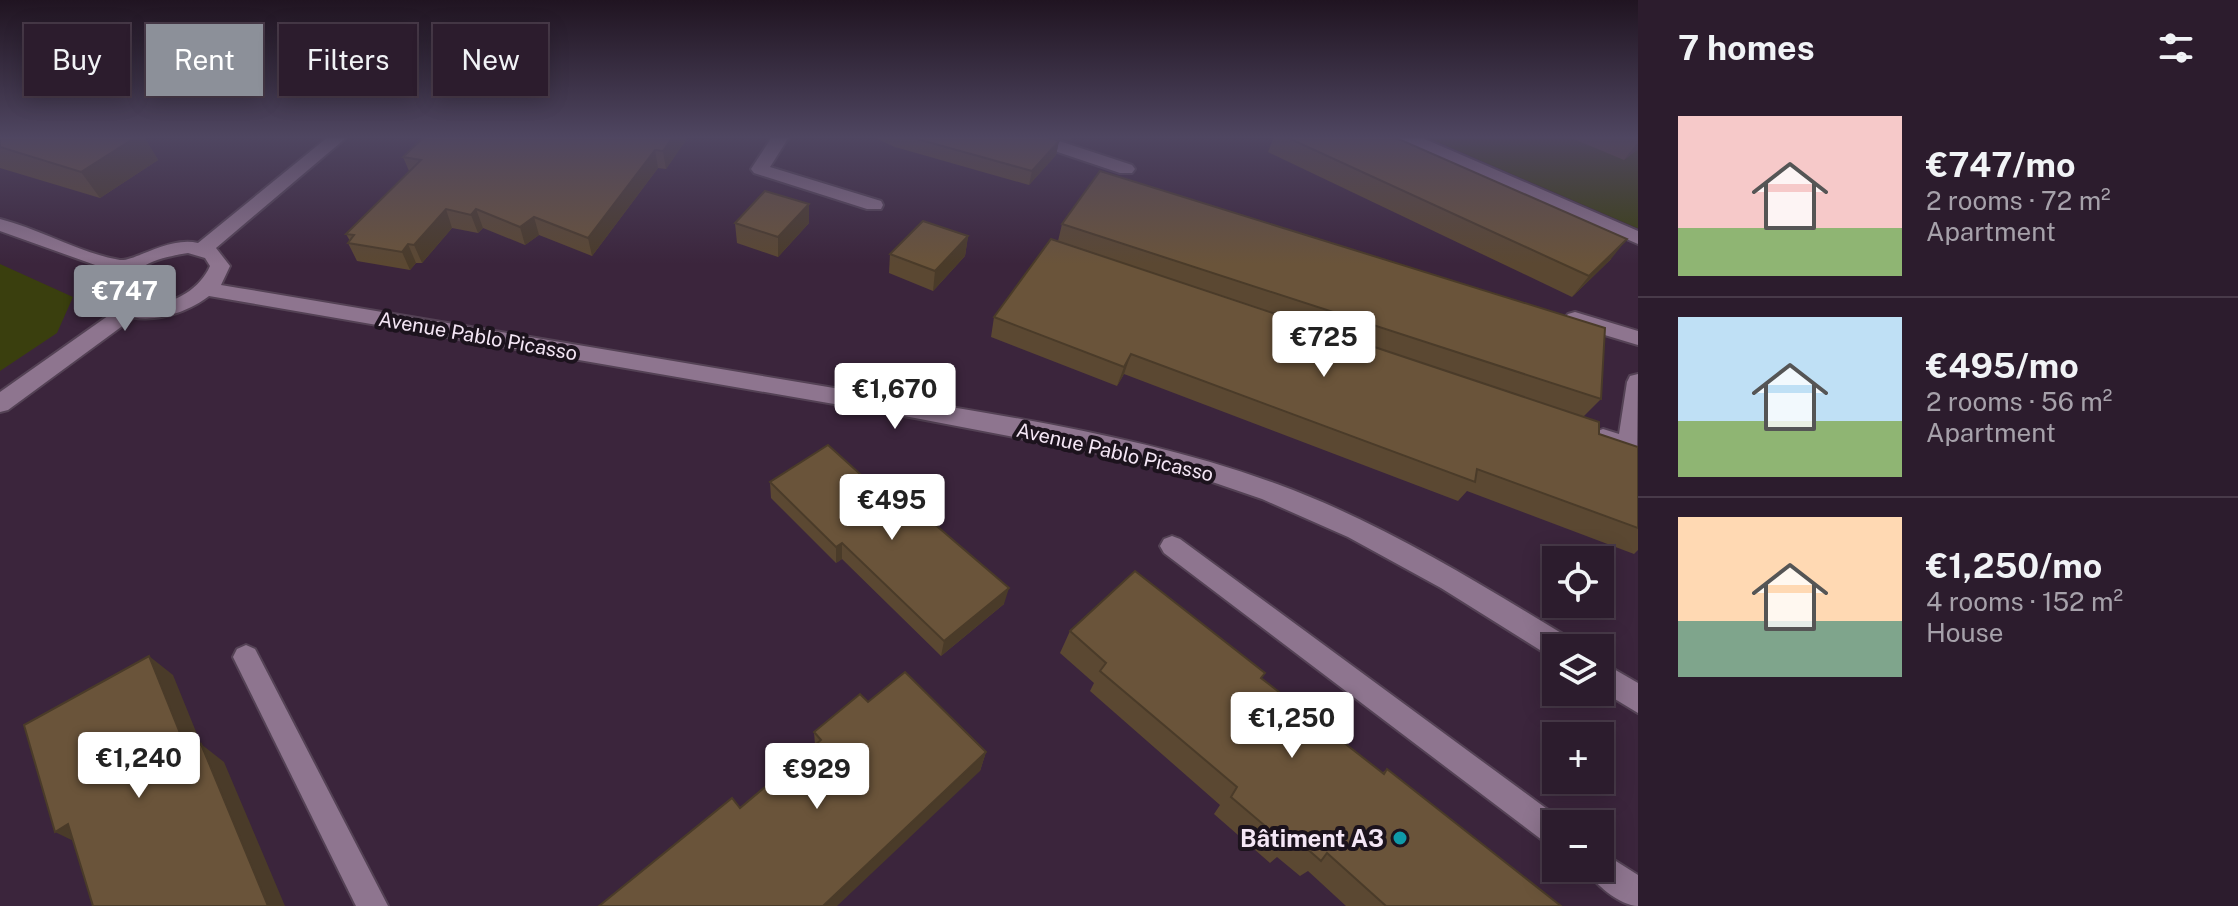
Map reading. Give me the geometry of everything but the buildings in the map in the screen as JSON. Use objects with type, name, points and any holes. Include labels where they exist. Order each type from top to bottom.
[{"type":"main road","points":[[203,249],[287,179]]},
{"type":"main road","points":[[793,179],[874,205]]},
{"type":"main road","points":[[1503,179],[1638,238]]},
{"type":"main road","points":[[0,225],[126,269]]},
{"type":"main road","points":[[0,404],[129,311],[165,309],[185,303],[207,289],[220,272],[220,262],[214,254],[203,249],[173,249],[140,260],[126,269],[112,289],[112,298],[129,311]]},
{"type":"main road","name":"Avenue Pablo Picasso","points":[[207,289],[915,410],[1113,447],[1194,466],[1271,492],[1357,530],[1450,580],[1542,636]]},
{"type":"main road","points":[[1548,311],[1638,338]]},
{"type":"main road","points":[[1584,431],[1629,447],[1638,382]]},
{"type":"main road","points":[[1614,683],[1638,699]]},
{"type":"lane","points":[[1172,546],[1542,823]]},
{"type":"lane","points":[[246,657],[372,906]]},
{"type":"lane","points":[[1614,876],[1638,894]]},
{"type":"green space","points":[[1524,179],[1638,179],[1637,228]]},
{"type":"green space","points":[[0,264],[73,297],[57,333],[0,371]]},
{"type":"place","name":"Bâtiment A3","points":[[1400,838]]}]
